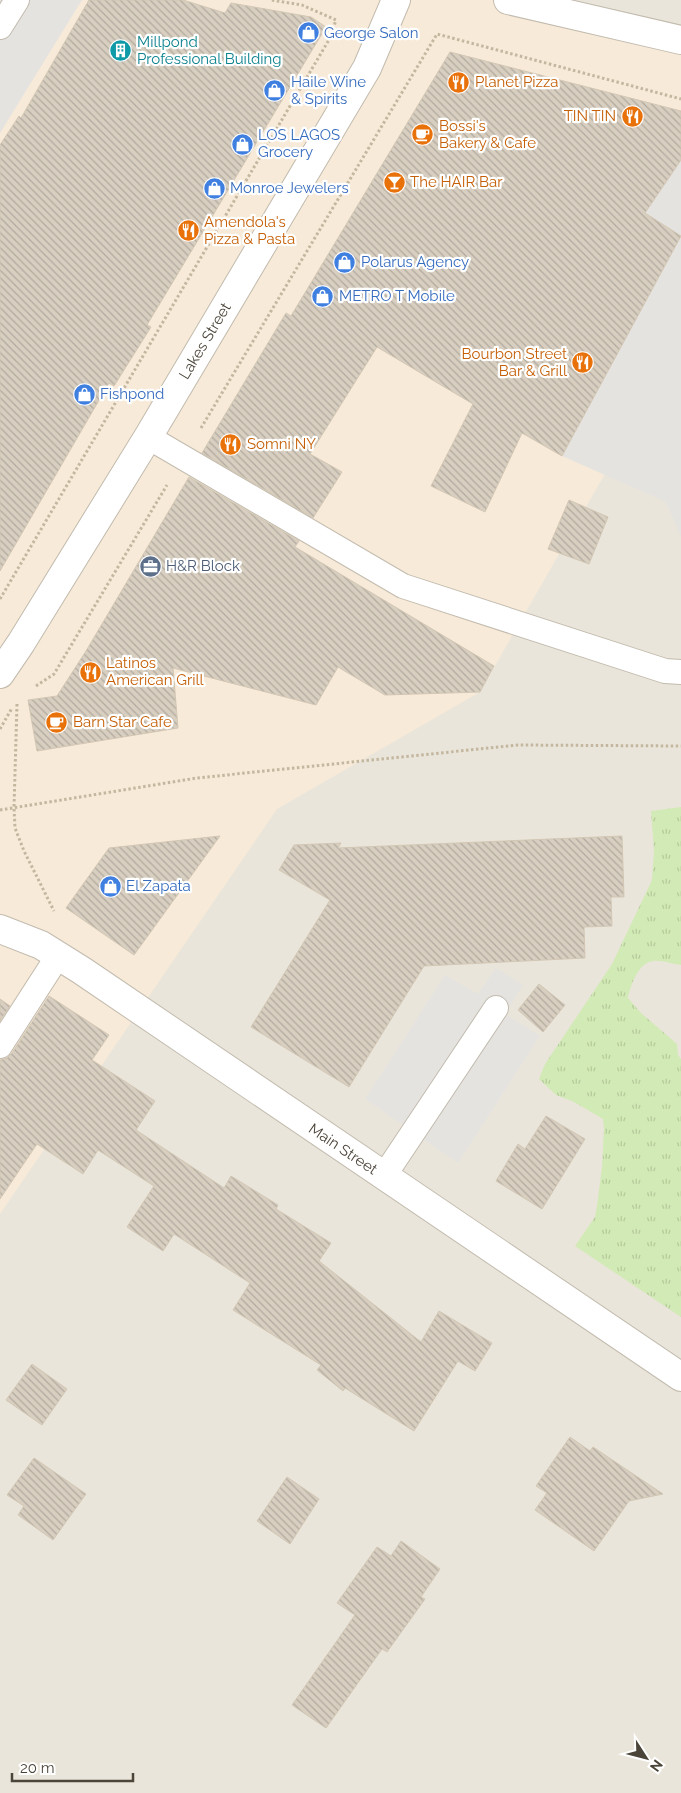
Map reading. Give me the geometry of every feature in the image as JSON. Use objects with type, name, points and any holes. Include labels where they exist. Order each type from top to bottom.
[{"type":"street","name":"Lakes Street","points":[[0,674],[148,437],[367,68],[396,0]]},
{"type":"street","points":[[508,0],[681,40]]},
{"type":"street","name":"Main Street","points":[[0,929],[41,944],[681,1377]]},
{"type":"lane","points":[[0,27],[17,0]]},
{"type":"lane","points":[[148,437],[404,586],[665,671],[681,672]]},
{"type":"lane","points":[[0,1046],[58,956]]},
{"type":"lane","points":[[384,1176],[496,1008]]},
{"type":"path","points":[[0,599],[330,38],[336,20],[302,6],[270,0]]},
{"type":"path","points":[[32,688],[54,674],[437,34],[681,99]]},
{"type":"path","points":[[0,729],[18,698],[14,807],[16,828],[24,851],[56,915]]},
{"type":"path","points":[[0,810],[197,778],[518,745],[681,746]]},
{"type":"shaded area","points":[[0,0],[681,0],[681,1793],[0,1793]]},
{"type":"shaded area","points":[[0,0],[536,0],[681,39],[681,341],[480,692],[277,809],[0,1214]]},
{"type":"shaded area","points":[[0,0],[82,0],[0,133]]},
{"type":"shaded area","points":[[681,160],[681,236],[645,213]]},
{"type":"shaded area","points":[[681,236],[681,537],[666,502],[562,456]]},
{"type":"shaded area","points":[[496,968],[523,985],[505,1014],[540,1036],[458,1163],[365,1099],[445,975],[478,994]]},
{"type":"green space","points":[[681,807],[681,965],[660,961],[648,962],[636,975],[628,998],[641,1013],[677,1044],[678,1055],[681,1059],[681,1317],[575,1246],[595,1217],[602,1167],[603,1119],[574,1102],[556,1095],[539,1079],[545,1064],[612,964],[652,880],[654,850],[651,811]]},
{"type":"building","points":[[89,0],[183,0],[225,13],[231,3],[311,17],[326,27],[147,325],[151,327],[114,386],[109,383],[0,571],[0,145],[19,116],[21,118]]},
{"type":"building","points":[[450,52],[681,111],[681,160],[645,213],[681,236],[562,456],[522,433],[485,512],[431,486],[473,404],[377,347],[310,454],[342,472],[313,518],[202,453],[286,313],[291,316]]},
{"type":"building","points":[[189,477],[299,541],[295,547],[494,666],[480,692],[385,695],[338,667],[316,705],[173,668],[178,728],[37,751],[28,700],[57,696],[86,651]]},
{"type":"building","points":[[569,500],[608,517],[589,564],[548,549]]},
{"type":"building","points":[[220,836],[134,955],[66,908],[109,848]]},
{"type":"building","points":[[622,836],[624,897],[611,897],[612,926],[584,927],[585,958],[424,966],[349,1087],[251,1027],[330,900],[279,870],[294,845],[341,843],[338,848]]},
{"type":"building","points":[[539,984],[565,1005],[543,1032],[518,1010]]},
{"type":"building","points":[[49,996],[109,1035],[92,1060],[155,1101],[136,1130],[224,1188],[231,1176],[278,1205],[276,1209],[331,1243],[319,1261],[421,1342],[439,1311],[492,1343],[475,1371],[458,1361],[414,1431],[345,1388],[343,1391],[317,1370],[321,1365],[233,1310],[250,1283],[174,1234],[163,1251],[127,1227],[154,1186],[98,1150],[83,1174],[37,1144],[0,1199],[0,1060],[7,1058],[12,1053]]},
{"type":"building","points":[[0,999],[10,1006],[0,1021]]},
{"type":"building","points":[[546,1116],[585,1139],[542,1209],[496,1181],[518,1144],[525,1149]]},
{"type":"building","points":[[32,1364],[67,1389],[42,1425],[6,1400]]},
{"type":"building","points":[[570,1437],[590,1451],[593,1447],[663,1494],[629,1501],[594,1551],[535,1510],[547,1493],[536,1486]]},
{"type":"building","points":[[34,1458],[86,1494],[53,1540],[18,1515],[24,1506],[7,1495]]},
{"type":"building","points":[[287,1477],[319,1499],[290,1544],[257,1521]]},
{"type":"building","points":[[401,1541],[440,1569],[421,1597],[425,1599],[387,1652],[382,1649],[326,1728],[292,1705],[355,1615],[337,1603],[377,1547],[391,1556]]},
{"type":"place","name":"George Salon","points":[[308,33]]},
{"type":"place","name":"Millpond Professional Building","points":[[121,51]]},
{"type":"place","name":"Planet Pizza","points":[[459,82]]},
{"type":"place","name":"Haile Wine & Spirits","points":[[275,91]]},
{"type":"place","name":"TIN TIN","points":[[632,116]]},
{"type":"place","name":"Bossi's Bakery & Cafe","points":[[423,135]]},
{"type":"place","name":"LOS LAGOS Grocery","points":[[242,144]]},
{"type":"place","name":"The HAIR Bar","points":[[394,182]]},
{"type":"place","name":"Monroe Jewelers","points":[[214,188]]},
{"type":"place","name":"Amendola's Pizza & Pasta","points":[[188,231]]},
{"type":"place","name":"Polarus Agency","points":[[345,262]]},
{"type":"place","name":"METRO T Mobile","points":[[323,296]]},
{"type":"place","name":"Bourbon Street Bar & Grill","points":[[583,363]]},
{"type":"place","name":"Fishpond","points":[[84,394]]},
{"type":"place","name":"Somni NY","points":[[231,444]]},
{"type":"place","name":"H&R Block","points":[[150,566]]},
{"type":"place","name":"Latinos American Grill","points":[[90,672]]},
{"type":"place","name":"Barn Star Cafe","points":[[57,722]]},
{"type":"place","name":"El Zapata","points":[[110,886]]}]
